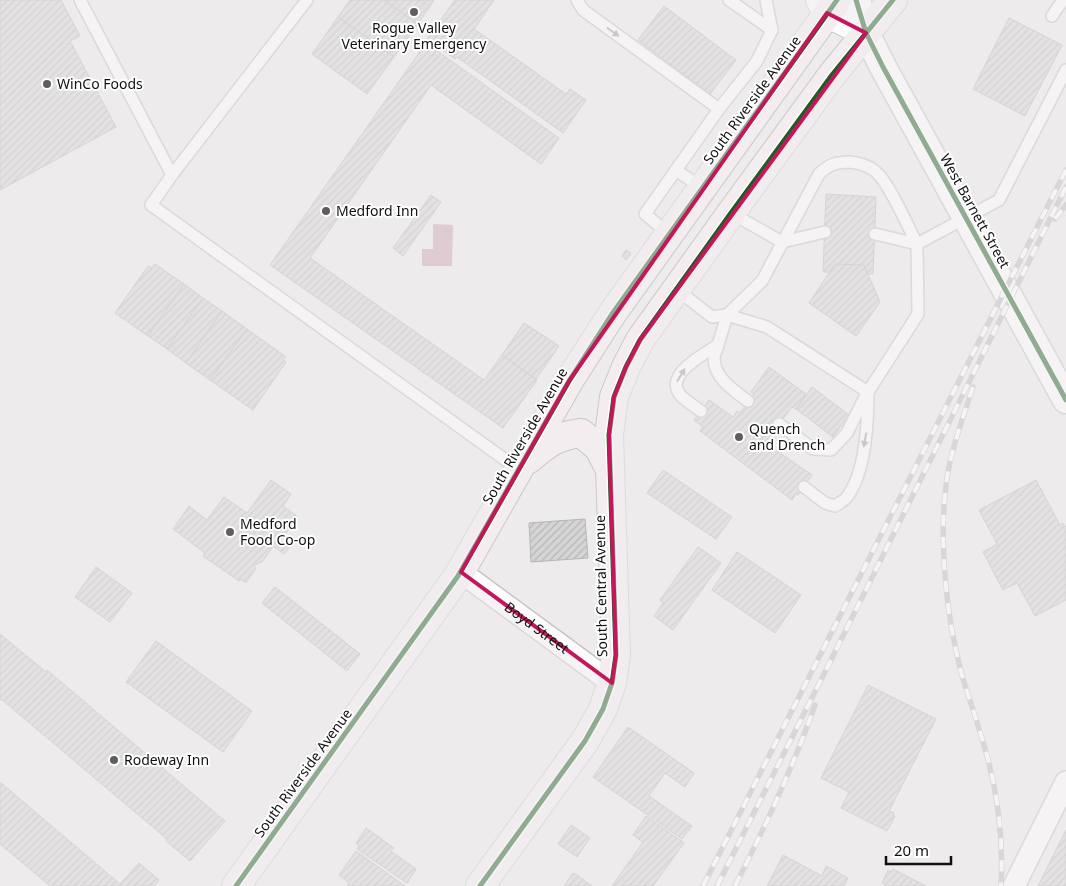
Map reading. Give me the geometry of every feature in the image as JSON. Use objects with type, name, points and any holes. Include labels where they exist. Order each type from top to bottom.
[{"type":"main road","points":[[856,0],[866,33]]},
{"type":"main road","points":[[676,289],[832,75],[892,0]]},
{"type":"main road","points":[[828,4],[866,33]]},
{"type":"main road","name":"South Riverside Avenue","points":[[236,886],[461,572],[569,381],[612,314],[670,234],[828,4]]},
{"type":"main road","name":"South Central Avenue","points":[[480,886],[585,741],[603,709],[612,683],[616,655],[609,434],[614,397],[626,367],[640,340],[676,289]]},
{"type":"main road","points":[[518,469],[552,440],[570,434],[581,433],[599,448],[609,468]]},
{"type":"street","name":"West Barnett Street","points":[[866,33],[1066,400]]},
{"type":"street","name":"Boyd Street","points":[[461,572],[612,683]]},
{"type":"street","points":[[1014,886],[1066,782]]},
{"type":"lane","points":[[80,0],[172,175]]},
{"type":"lane","points":[[307,0],[151,205],[518,469]]},
{"type":"lane","points":[[577,0],[583,10],[719,109]]},
{"type":"lane","points":[[729,0],[772,30]]},
{"type":"lane","points":[[670,234],[645,214],[719,109],[757,60],[772,30],[766,0]]},
{"type":"lane","points":[[1052,16],[1063,0]]},
{"type":"lane","points":[[875,234],[917,244],[999,200],[1066,70]]},
{"type":"lane","points":[[748,401],[732,390],[717,373],[714,357],[727,315],[762,281],[819,174],[828,165],[841,162],[860,163],[876,172],[891,194],[917,244],[918,314],[868,392],[847,433],[831,450],[813,449],[779,424]]},
{"type":"lane","points":[[676,170],[702,188]]},
{"type":"lane","points":[[731,213],[782,242],[825,232]]},
{"type":"lane","points":[[676,289],[712,317],[727,315],[767,327],[868,392]]},
{"type":"lane","points":[[701,411],[681,396],[676,386],[678,376],[691,363],[718,345]]},
{"type":"lane","points":[[804,488],[825,503],[835,506],[847,497],[858,475],[868,424],[868,392]]},
{"type":"highlighted area","points":[[827,13],[866,33],[640,340],[626,367],[614,397],[609,435],[616,655],[612,683],[461,572],[569,381]]},
{"type":"shaded area","points":[[433,224],[453,225],[452,266],[422,266],[422,249],[433,249]]},
{"type":"building","name":"WinCo Foods","points":[[0,0],[61,0],[80,36],[70,41],[116,127],[0,190]]},
{"type":"building","points":[[350,0],[384,0],[418,24],[394,57],[338,17]]},
{"type":"building","name":"Rogue Valley Veterinary Emergency","points":[[384,0],[434,0],[418,24]]},
{"type":"building","points":[[455,0],[494,0],[474,29],[566,94],[570,89],[586,100],[563,133],[457,57],[455,59],[427,39]]},
{"type":"building","points":[[664,6],[736,60],[710,94],[638,40]]},
{"type":"building","points":[[338,17],[394,57],[367,94],[312,54]]},
{"type":"building","points":[[1009,18],[1062,45],[1025,116],[973,89]]},
{"type":"building","name":"Medford Inn","points":[[426,43],[559,138],[541,164],[431,85],[310,258],[484,380],[502,355],[537,380],[503,428],[270,265]]},
{"type":"building","points":[[826,194],[876,197],[873,274],[823,272]]},
{"type":"building","points":[[431,195],[441,202],[403,256],[393,248]]},
{"type":"building","points":[[626,250],[631,253],[626,260],[622,256]]},
{"type":"building","points":[[155,264],[184,284],[148,336],[115,313],[148,266],[152,268]]},
{"type":"building","points":[[835,264],[864,265],[880,302],[856,336],[809,303]]},
{"type":"building","points":[[184,284],[203,298],[167,349],[148,336]]},
{"type":"building","points":[[203,298],[222,311],[186,363],[167,349]]},
{"type":"building","points":[[222,311],[247,329],[210,380],[186,363]]},
{"type":"building","points":[[524,323],[559,346],[536,379],[502,355]]},
{"type":"building","points":[[247,329],[286,357],[283,360],[286,362],[253,410],[210,380]]},
{"type":"building","name":"Quench and Drench","points":[[769,367],[806,394],[796,409],[792,407],[765,443],[812,475],[798,495],[796,494],[792,500],[700,431],[703,427],[694,420],[709,400],[733,417],[737,411],[740,413],[754,394],[751,392]]},
{"type":"building","points":[[812,387],[849,415],[833,437],[796,409]]},
{"type":"building","points":[[663,470],[732,517],[716,539],[647,493]]},
{"type":"building","name":"Medford Food Co-op","points":[[271,480],[291,494],[283,506],[297,516],[286,533],[284,531],[262,562],[254,566],[256,568],[246,583],[240,579],[239,581],[203,556],[205,553],[173,529],[189,506],[207,520],[224,497],[247,513]]},
{"type":"building","points":[[1036,480],[1060,525],[1063,523],[1066,526],[1066,600],[1035,616],[1017,583],[1003,590],[983,552],[997,544],[979,510]]},
{"type":"building","points":[[585,519],[588,558],[531,562],[529,523]]},
{"type":"building","points":[[278,540],[289,548],[284,554],[273,546]]},
{"type":"building","points":[[698,547],[721,563],[673,630],[654,616],[663,603],[660,600]]},
{"type":"building","points":[[737,552],[801,595],[775,633],[712,590]]},
{"type":"building","points":[[96,567],[132,593],[110,622],[75,597]]},
{"type":"building","points":[[275,587],[360,654],[347,671],[262,603]]},
{"type":"building","name":"Rodeway Inn","points":[[0,634],[46,672],[47,670],[225,821],[190,861],[166,841],[167,839],[0,700]]},
{"type":"building","points":[[156,641],[252,711],[223,752],[126,682]]},
{"type":"building","points":[[868,685],[936,719],[889,811],[894,813],[893,815],[895,816],[887,831],[841,808],[849,792],[821,778]]},
{"type":"building","points":[[628,727],[694,773],[685,787],[665,773],[649,796],[692,826],[682,839],[593,777]]},
{"type":"building","points":[[0,782],[120,884],[139,863],[159,880],[154,886],[50,886],[0,844]]},
{"type":"building","points":[[646,816],[684,843],[653,886],[612,886],[643,842],[633,835]]},
{"type":"building","points":[[571,825],[590,838],[577,857],[558,844]]},
{"type":"building","points":[[366,828],[394,848],[391,851],[416,869],[407,883],[357,849],[359,846],[356,843]]},
{"type":"building","points":[[1066,830],[1066,886],[1038,886]]},
{"type":"building","points":[[356,851],[405,886],[347,886],[349,883],[339,875]]},
{"type":"building","points":[[783,855],[822,876],[826,866],[848,878],[844,886],[767,886]]},
{"type":"building","points":[[893,869],[926,886],[885,886],[882,883],[888,870],[891,872]]},
{"type":"building","points":[[573,873],[577,875],[592,886],[564,886]]},
{"type":"railway","points":[[703,886],[1066,170]]},
{"type":"railway","points":[[717,886],[1066,187]]},
{"type":"railway","points":[[1055,219],[1066,205]]},
{"type":"railway","points":[[973,387],[955,443],[947,478],[943,526],[945,577],[956,653],[985,748],[998,806],[1002,866],[1001,886]]},
{"type":"railway","points":[[735,886],[778,797],[815,705]]},
{"type":"cycle path","points":[[236,886],[458,576],[569,381],[612,314],[837,0]]},
{"type":"cycle path","points":[[856,0],[866,33],[883,67],[1066,400]]},
{"type":"cycle path","points":[[480,886],[585,741],[603,709],[612,683],[616,655],[609,435],[614,397],[626,367],[640,340],[731,213],[832,75],[893,0]]},
{"type":"place","name":"Rogue Valley Veterinary Emergency","points":[[414,12]]},
{"type":"place","name":"WinCo Foods","points":[[47,84]]},
{"type":"place","name":"Medford Inn","points":[[326,211]]},
{"type":"place","name":"Quench and Drench","points":[[739,437]]},
{"type":"place","name":"Medford Food Co-op","points":[[230,532]]},
{"type":"place","name":"Rodeway Inn","points":[[114,760]]}]
